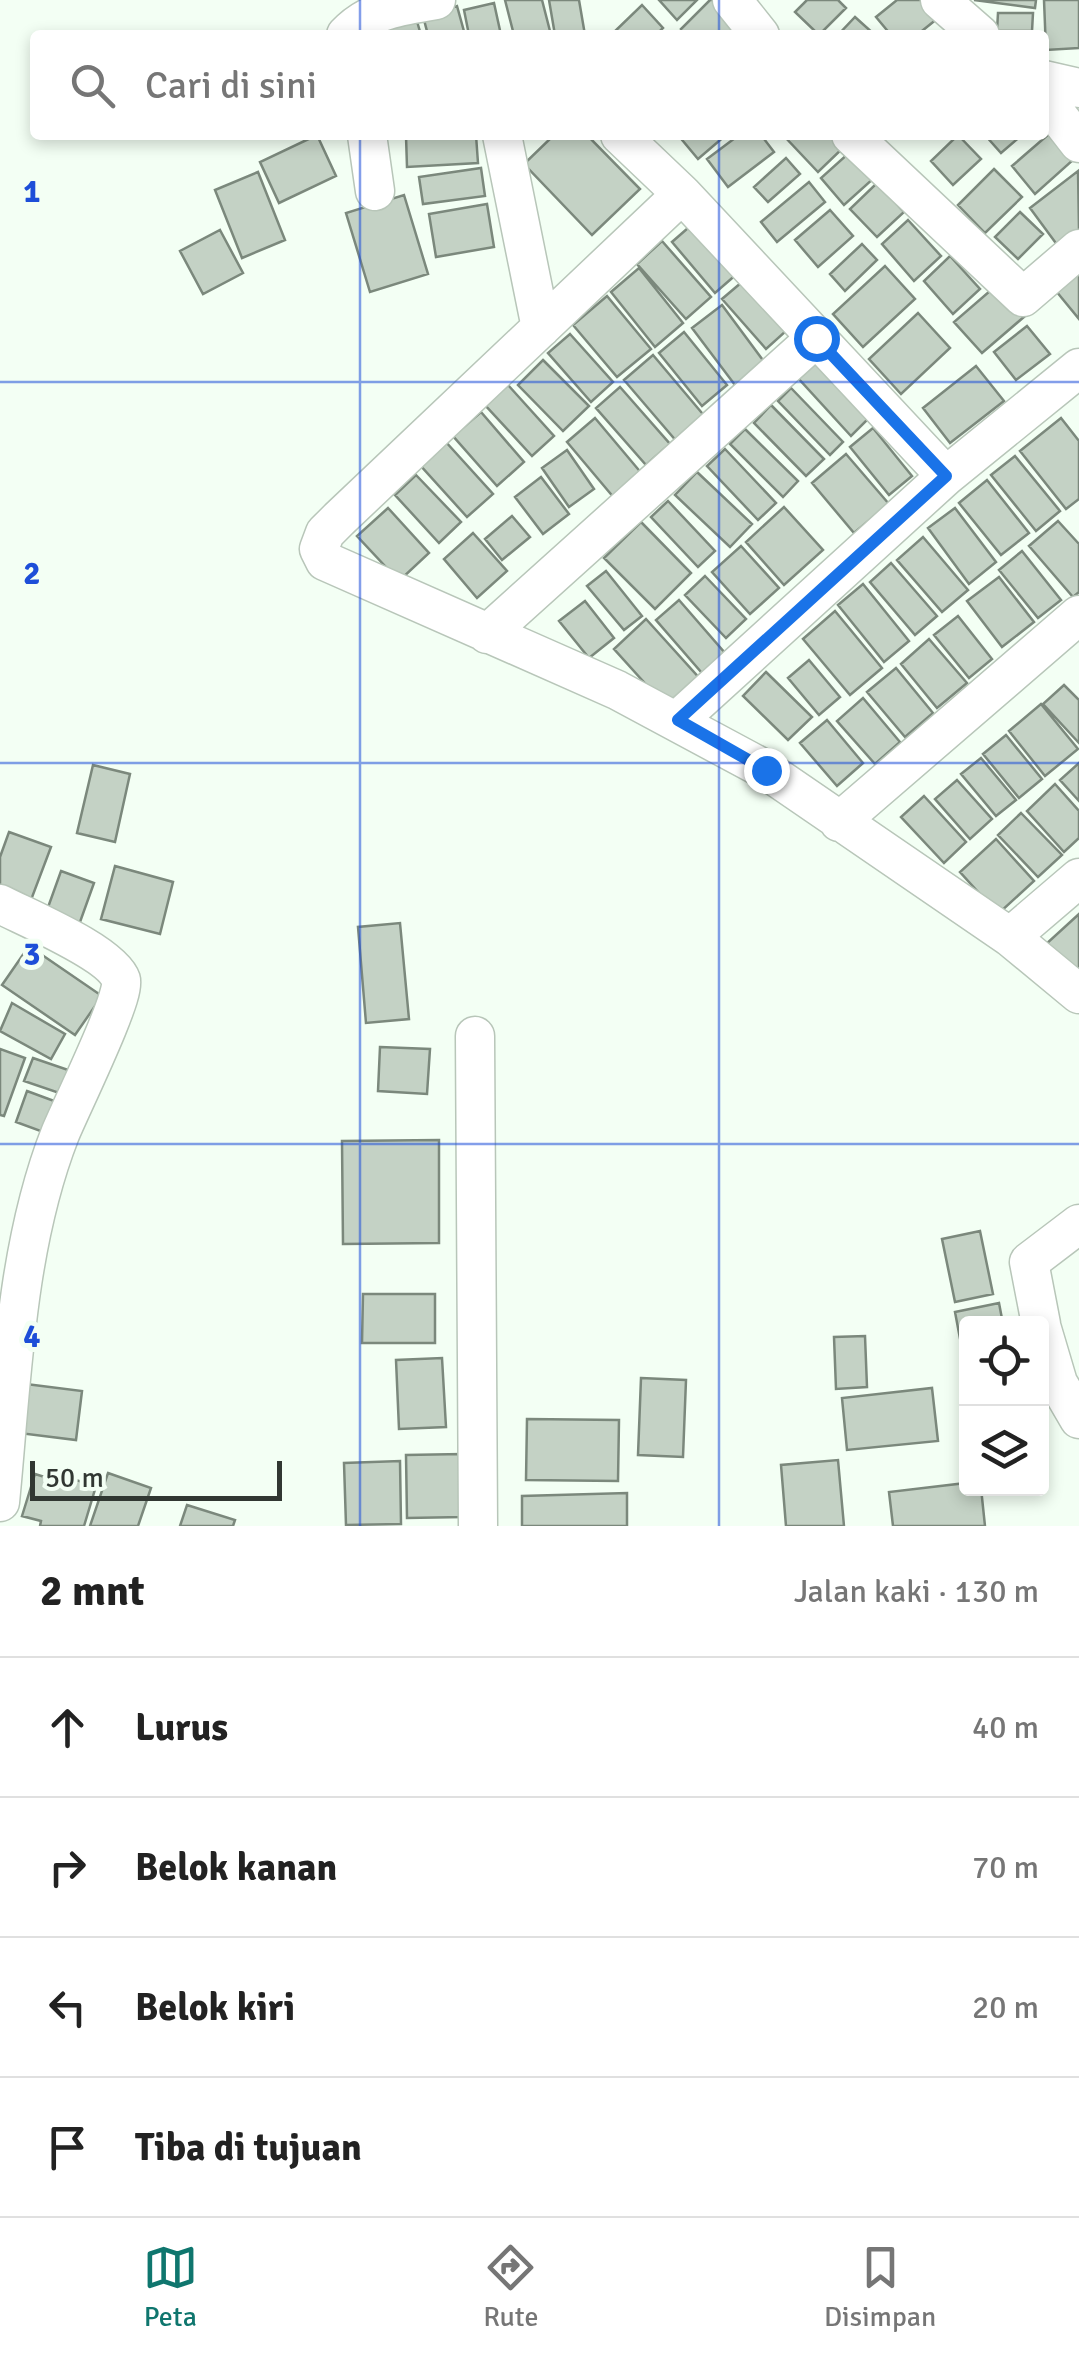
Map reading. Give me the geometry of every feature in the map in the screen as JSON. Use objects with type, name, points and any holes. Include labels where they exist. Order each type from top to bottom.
[{"type":"street","points":[[351,30],[382,10],[436,0]]},
{"type":"street","points":[[732,0],[756,30]]},
{"type":"street","points":[[940,0],[974,30]]},
{"type":"street","points":[[1049,81],[1079,88]]},
{"type":"street","points":[[1049,104],[1079,143]]},
{"type":"street","points":[[367,140],[375,190]]},
{"type":"street","points":[[503,140],[541,328]]},
{"type":"street","points":[[625,140],[682,194],[946,476]]},
{"type":"street","points":[[855,140],[1023,297],[1079,249]]},
{"type":"street","points":[[682,194],[338,519],[325,533],[319,550],[324,561],[363,582],[678,720],[766,770],[1010,936],[1079,994]]},
{"type":"street","points":[[487,634],[816,338]]},
{"type":"street","points":[[678,720],[946,476],[1079,368]]},
{"type":"street","points":[[839,822],[1079,615]]},
{"type":"street","points":[[1010,936],[1079,878]]},
{"type":"street","points":[[0,904],[116,968],[123,984],[121,999],[82,1079],[53,1152],[32,1240],[8,1408],[0,1502]]},
{"type":"street","points":[[475,1036],[478,1526]]},
{"type":"street","points":[[1039,1316],[1029,1262],[1079,1224]]},
{"type":"street","points":[[1049,1353],[1058,1383],[1079,1420]]},
{"type":"building","points":[[505,0],[542,0],[550,30],[513,30]]},
{"type":"building","points":[[549,0],[579,0],[584,30],[554,30]]},
{"type":"building","points":[[659,0],[697,0],[677,20]]},
{"type":"building","points":[[710,0],[721,0],[742,30],[682,30]]},
{"type":"building","points":[[807,0],[838,0],[846,8],[824,30],[814,30],[795,12]]},
{"type":"building","points":[[897,0],[922,0],[938,18],[923,30],[887,30],[876,17]]},
{"type":"building","points":[[974,0],[1036,0],[1035,8]]},
{"type":"building","points":[[1044,0],[1079,0],[1079,48],[1049,50],[1049,30],[1045,30]]},
{"type":"building","points":[[494,3],[500,30],[468,30],[464,10]]},
{"type":"building","points":[[642,5],[663,28],[661,30],[616,30]]},
{"type":"building","points":[[457,6],[464,30],[427,30],[423,16]]},
{"type":"building","points":[[998,13],[1033,13],[1032,30],[997,30]]},
{"type":"building","points":[[855,17],[869,30],[843,30]]},
{"type":"building","points":[[416,18],[420,30],[377,30]]},
{"type":"building","points":[[1049,134],[1073,160],[1035,194],[1012,166],[1042,140],[1049,140]]},
{"type":"building","points":[[306,140],[319,140],[336,176],[279,203],[260,162]]},
{"type":"building","points":[[406,140],[476,140],[478,163],[407,167]]},
{"type":"building","points":[[549,140],[592,140],[640,189],[592,235],[524,164]]},
{"type":"building","points":[[682,140],[720,140],[698,159]]},
{"type":"building","points":[[732,140],[765,140],[774,152],[728,187],[707,159]]},
{"type":"building","points":[[788,140],[839,140],[845,146],[818,172]]},
{"type":"building","points":[[953,140],[963,140],[981,159],[953,185],[931,161]]},
{"type":"building","points":[[989,140],[1016,140],[1001,153]]},
{"type":"building","points":[[850,152],[874,178],[844,205],[821,178]]},
{"type":"building","points":[[786,158],[800,174],[768,202],[754,187]]},
{"type":"building","points":[[481,168],[485,196],[423,204],[419,177]]},
{"type":"building","points":[[994,169],[1022,197],[985,233],[958,205]]},
{"type":"building","points":[[1078,171],[1079,230],[1058,246],[1030,208]]},
{"type":"building","points":[[258,172],[285,240],[242,258],[215,190]]},
{"type":"building","points":[[809,182],[825,202],[777,242],[761,222]]},
{"type":"building","points":[[877,183],[904,212],[877,237],[850,209]]},
{"type":"building","points":[[404,195],[428,274],[370,292],[346,213]]},
{"type":"building","points":[[487,204],[494,247],[436,257],[429,214]]},
{"type":"building","points":[[830,210],[853,236],[818,267],[795,240]]},
{"type":"building","points":[[1020,212],[1043,234],[1018,259],[995,237]]},
{"type":"building","points":[[908,220],[941,256],[914,281],[882,244]]},
{"type":"building","points":[[696,221],[739,272],[715,293],[672,242]]},
{"type":"building","points":[[220,230],[243,273],[203,294],[180,251]]},
{"type":"building","points":[[662,241],[711,297],[686,319],[637,264]]},
{"type":"building","points":[[862,244],[877,260],[845,291],[830,274]]},
{"type":"building","points":[[950,256],[980,289],[953,314],[924,281]]},
{"type":"building","points":[[885,266],[915,299],[863,347],[833,314]]},
{"type":"building","points":[[639,268],[683,323],[655,347],[611,292]]},
{"type":"building","points":[[1079,272],[1079,319],[1056,291]]},
{"type":"building","points":[[742,282],[786,331],[766,349],[722,299]]},
{"type":"building","points":[[998,284],[1025,316],[982,353],[954,322]]},
{"type":"building","points":[[607,296],[651,349],[617,377],[573,325]]},
{"type":"building","points":[[722,305],[768,367],[738,389],[692,328]]},
{"type":"building","points":[[918,313],[950,348],[901,394],[869,359]]},
{"type":"building","points":[[1027,326],[1050,354],[1016,380],[994,352]]},
{"type":"building","points":[[684,332],[727,385],[702,406],[659,353]]},
{"type":"building","points":[[570,334],[613,382],[591,402],[548,353]]},
{"type":"building","points":[[653,355],[707,419],[678,443],[624,380]]},
{"type":"building","points":[[818,359],[871,416],[851,436],[798,378]]},
{"type":"building","points":[[543,360],[589,406],[563,431],[518,385]]},
{"type":"building","points":[[976,366],[1004,401],[950,443],[923,408]]},
{"type":"building","points":[[508,385],[554,436],[532,456],[485,405]]},
{"type":"building","points":[[620,387],[670,444],[646,465],[596,408]]},
{"type":"building","points":[[791,388],[843,442],[830,455],[778,401]]},
{"type":"building","points":[[771,405],[824,459],[806,476],[754,423]]},
{"type":"building","points":[[481,412],[524,462],[497,486],[453,436]]},
{"type":"building","points":[[595,418],[643,475],[615,499],[567,442]]},
{"type":"building","points":[[1061,418],[1079,441],[1079,499],[1066,509],[1020,451]]},
{"type":"building","points":[[873,428],[912,476],[889,495],[850,447]]},
{"type":"building","points":[[745,429],[798,481],[783,497],[730,444]]},
{"type":"building","points":[[445,441],[493,494],[467,517],[420,465]]},
{"type":"building","points":[[725,449],[776,503],[758,520],[707,466]]},
{"type":"building","points":[[567,450],[594,489],[569,507],[542,468]]},
{"type":"building","points":[[846,454],[889,504],[854,533],[812,483]]},
{"type":"building","points":[[1015,456],[1060,511],[1036,531],[991,475]]},
{"type":"building","points":[[697,472],[752,524],[730,547],[675,495]]},
{"type":"building","points":[[416,475],[461,522],[439,543],[395,495]]},
{"type":"building","points":[[541,477],[569,514],[543,534],[515,497]]},
{"type":"building","points":[[987,480],[1029,533],[1001,555],[959,503]]},
{"type":"building","points":[[668,501],[715,551],[698,567],[651,517]]},
{"type":"building","points":[[784,507],[823,550],[784,585],[746,542]]},
{"type":"building","points":[[388,508],[429,553],[399,581],[357,536]]},
{"type":"building","points":[[955,508],[996,562],[969,584],[928,528]]},
{"type":"building","points":[[512,516],[530,537],[502,560],[485,539]]},
{"type":"building","points":[[1058,521],[1079,544],[1079,592],[1073,597],[1029,546]]},
{"type":"building","points":[[641,522],[691,573],[655,609],[604,558]]},
{"type":"building","points":[[473,533],[507,571],[477,598],[444,559]]},
{"type":"building","points":[[923,537],[968,590],[942,612],[897,560]]},
{"type":"building","points":[[741,546],[779,588],[750,614],[712,572]]},
{"type":"building","points":[[1022,551],[1061,600],[1038,618],[999,570]]},
{"type":"building","points":[[891,563],[937,616],[915,635],[870,582]]},
{"type":"building","points":[[606,571],[642,616],[624,630],[587,586]]},
{"type":"building","points":[[705,576],[746,619],[726,638],[685,595]]},
{"type":"building","points":[[999,577],[1034,622],[1002,647],[967,601]]},
{"type":"building","points":[[863,584],[909,641],[884,662],[838,605]]},
{"type":"building","points":[[679,600],[731,660],[708,680],[656,620]]},
{"type":"building","points":[[585,601],[614,638],[589,658],[559,621]]},
{"type":"building","points":[[835,611],[882,668],[850,695],[803,639]]},
{"type":"building","points":[[958,616],[992,659],[969,678],[934,635]]},
{"type":"building","points":[[646,619],[702,681],[670,711],[614,649]]},
{"type":"building","points":[[929,639],[967,683],[937,708],[901,664]]},
{"type":"building","points":[[809,660],[840,697],[819,715],[788,678]]},
{"type":"building","points":[[896,668],[933,713],[905,737],[867,692]]},
{"type":"building","points":[[766,672],[812,717],[788,740],[743,696]]},
{"type":"building","points":[[1064,685],[1079,700],[1079,743],[1043,704]]},
{"type":"building","points":[[863,698],[900,742],[875,764],[837,721]]},
{"type":"building","points":[[1041,704],[1078,749],[1045,776],[1009,731]]},
{"type":"building","points":[[827,720],[863,763],[837,786],[800,743]]},
{"type":"building","points":[[1006,735],[1042,779],[1019,798],[983,754]]},
{"type":"building","points":[[981,758],[1016,800],[996,816],[961,774]]},
{"type":"building","points":[[1079,763],[1079,801],[1060,780]]},
{"type":"building","points":[[93,765],[130,774],[115,842],[77,833]]},
{"type":"building","points":[[957,780],[992,819],[970,839],[935,799]]},
{"type":"building","points":[[1055,784],[1079,811],[1079,838],[1064,852],[1027,811]]},
{"type":"building","points":[[924,796],[966,842],[944,863],[901,817]]},
{"type":"building","points":[[1021,813],[1062,855],[1038,877],[998,835]]},
{"type":"building","points":[[9,832],[51,847],[31,900],[0,889],[0,857]]},
{"type":"building","points":[[996,839],[1034,881],[998,914],[960,872]]},
{"type":"building","points":[[115,866],[173,882],[160,934],[101,919]]},
{"type":"building","points":[[61,871],[94,883],[75,936],[42,924]]},
{"type":"building","points":[[1079,914],[1079,981],[1045,945]]},
{"type":"building","points":[[400,923],[409,1019],[366,1023],[358,927]]},
{"type":"building","points":[[29,946],[102,996],[75,1035],[2,985]]},
{"type":"building","points":[[12,1003],[65,1034],[51,1059],[0,1031]]},
{"type":"building","points":[[380,1047],[430,1049],[427,1094],[378,1091]]},
{"type":"building","points":[[0,1049],[25,1058],[4,1116],[0,1115]]},
{"type":"building","points":[[33,1058],[77,1073],[68,1096],[24,1081]]},
{"type":"building","points":[[27,1091],[65,1105],[54,1136],[16,1122]]},
{"type":"building","points":[[439,1140],[439,1243],[343,1244],[342,1141]]},
{"type":"building","points":[[980,1231],[993,1294],[955,1302],[942,1239]]},
{"type":"building","points":[[363,1294],[435,1294],[435,1343],[362,1343]]},
{"type":"building","points":[[999,1303],[1001,1316],[959,1316],[959,1333],[955,1312]]},
{"type":"building","points":[[865,1336],[867,1387],[836,1389],[834,1337]]},
{"type":"building","points":[[442,1358],[446,1427],[399,1429],[396,1360]]},
{"type":"building","points":[[641,1378],[686,1380],[683,1457],[638,1455]]},
{"type":"building","points":[[26,1384],[82,1391],[76,1440],[19,1433]]},
{"type":"building","points":[[932,1388],[938,1441],[847,1450],[842,1398]]},
{"type":"building","points":[[527,1419],[619,1420],[618,1481],[526,1480]]},
{"type":"building","points":[[462,1454],[463,1517],[407,1518],[406,1455]]},
{"type":"building","points":[[838,1460],[844,1526],[786,1526],[781,1465]]},
{"type":"building","points":[[400,1461],[401,1524],[346,1525],[344,1463]]},
{"type":"building","points":[[108,1473],[151,1488],[138,1526],[90,1526]]},
{"type":"building","points":[[35,1474],[54,1480],[56,1474],[96,1486],[84,1526],[40,1526],[41,1521],[22,1516]]},
{"type":"building","points":[[959,1484],[959,1496],[982,1496],[985,1526],[893,1526],[889,1492]]},
{"type":"building","points":[[627,1493],[627,1526],[522,1526],[522,1496]]},
{"type":"building","points":[[187,1505],[235,1520],[233,1526],[180,1526]]},
{"type":"route","points":[[766,770],[678,720],[946,476],[816,338]]}]
